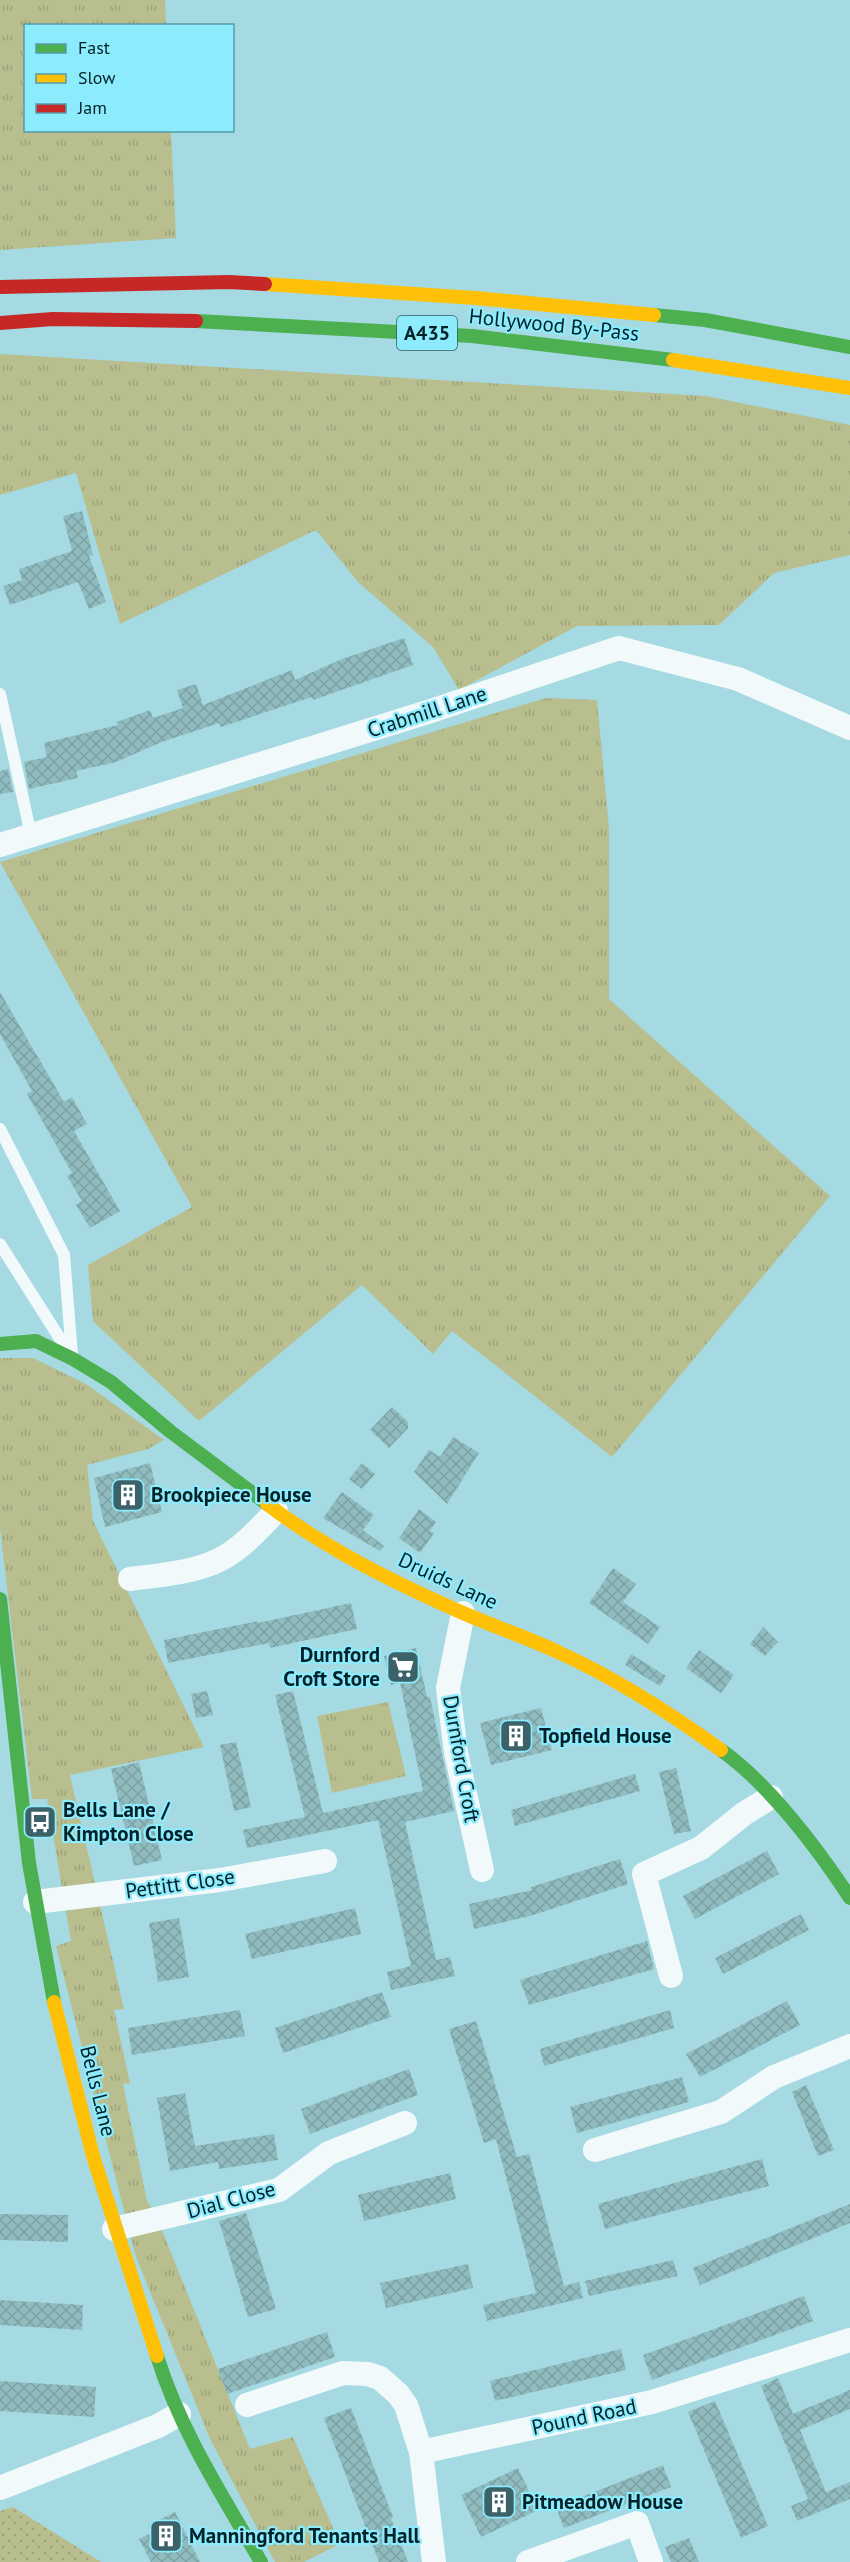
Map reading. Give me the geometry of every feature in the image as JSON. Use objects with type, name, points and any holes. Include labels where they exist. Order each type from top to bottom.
[{"type":"main road","name":"Hollywood By-Pass","points":[[0,287],[229,282],[452,297],[705,320],[850,346]]},
{"type":"main road","name":"Hollywood By-Pass","points":[[0,323],[53,319],[223,321],[472,336],[706,364],[850,388]]},
{"type":"main road","name":"Druids Lane","points":[[0,1344],[36,1341],[73,1359],[111,1382],[171,1432],[276,1511],[349,1557],[463,1613],[559,1652],[614,1680],[681,1721],[728,1755],[771,1797],[826,1863],[850,1898]]},
{"type":"main road","name":"Bells Lane","points":[[0,1599],[9,1783],[62,2033],[84,2124],[114,2229],[178,2414],[210,2475],[261,2562]]},
{"type":"street","name":"Crabmill Lane","points":[[0,845],[431,711],[619,648],[738,679],[850,728]]},
{"type":"street","points":[[130,1579],[178,1573],[220,1559],[258,1531],[276,1511]]},
{"type":"street","name":"Durnford Croft","points":[[463,1613],[448,1688],[456,1753],[482,1870]]},
{"type":"street","points":[[671,1976],[644,1874],[701,1848],[744,1814],[771,1797]]},
{"type":"street","name":"Pettitt Close","points":[[35,1902],[220,1880],[325,1861]]},
{"type":"street","points":[[595,2150],[721,2112],[774,2077],[850,2046]]},
{"type":"street","name":"Dial Close","points":[[114,2229],[279,2190],[329,2153],[405,2123]]},
{"type":"street","name":"Pound Road","points":[[421,2452],[652,2402],[850,2340]]},
{"type":"street","points":[[247,2405],[343,2373],[368,2374],[380,2378],[398,2394],[406,2405],[421,2452],[434,2562]]},
{"type":"street","points":[[0,2488],[158,2426],[178,2414]]},
{"type":"street","points":[[530,2562],[637,2523],[651,2562]]},
{"type":"lane","points":[[0,694],[31,836]]},
{"type":"lane","points":[[0,1129],[64,1255],[73,1359]]},
{"type":"lane","points":[[0,1244],[73,1359]]},
{"type":"green space","points":[[0,0],[165,0],[166,24],[24,24],[24,132],[171,132],[176,238],[0,250]]},
{"type":"green space","points":[[0,354],[706,396],[850,425],[850,555],[774,573],[719,625],[577,626],[459,690],[433,647],[358,582],[316,530],[120,624],[76,473],[0,495]]},
{"type":"green space","points":[[546,698],[597,700],[609,828],[609,999],[830,1196],[612,1457],[452,1331],[433,1354],[362,1285],[199,1421],[93,1321],[88,1265],[192,1207],[0,862]]},
{"type":"green space","points":[[0,1358],[33,1358],[86,1384],[164,1440],[148,1449],[87,1465],[93,1521],[204,1747],[70,1775],[124,2009],[114,2010],[130,2083],[123,2084],[147,2201],[155,2213],[250,2449],[293,2437],[340,2544],[304,2562],[275,2562],[210,2439],[136,2257],[56,1946],[71,1941],[47,1799],[32,1799],[0,1528]]},
{"type":"green space","points":[[388,1702],[406,1776],[332,1793],[317,1716]]},
{"type":"green space","points":[[13,2507],[101,2562],[0,2562],[0,2511]]},
{"type":"building","points":[[82,511],[93,555],[89,556],[106,602],[89,609],[78,582],[10,605],[3,586],[22,580],[19,569],[72,551],[63,516]]},
{"type":"building","points":[[404,638],[413,665],[313,700],[312,697],[221,727],[219,723],[162,742],[116,762],[76,771],[78,778],[29,789],[24,762],[47,757],[44,743],[118,725],[117,722],[150,710],[153,718],[183,708],[177,690],[196,684],[203,705],[292,670],[295,680],[342,659]]},
{"type":"building","points":[[8,769],[13,792],[0,794],[0,771]]},
{"type":"building","points":[[0,992],[64,1102],[72,1097],[87,1124],[74,1131],[120,1211],[90,1228],[76,1205],[82,1201],[67,1176],[72,1173],[27,1094],[32,1091],[0,1034]]},
{"type":"building","points":[[392,1407],[408,1422],[408,1428],[389,1448],[370,1430]]},
{"type":"building","points":[[453,1437],[479,1453],[447,1504],[414,1472],[429,1450],[440,1457]]},
{"type":"building","name":"Brookpiece House","points":[[150,1463],[162,1512],[105,1527],[94,1478]]},
{"type":"building","points":[[362,1463],[375,1474],[362,1489],[349,1479]]},
{"type":"building","points":[[342,1492],[374,1515],[363,1530],[384,1546],[380,1551],[323,1518]]},
{"type":"building","points":[[419,1509],[436,1522],[430,1531],[434,1533],[420,1553],[399,1538]]},
{"type":"building","points":[[613,1568],[636,1584],[623,1602],[660,1627],[648,1644],[589,1603]]},
{"type":"building","points":[[351,1603],[357,1629],[270,1648],[269,1643],[168,1663],[164,1640]]},
{"type":"building","points":[[763,1627],[778,1642],[765,1656],[750,1644]]},
{"type":"building","points":[[416,1648],[427,1697],[430,1697],[454,1811],[405,1822],[436,1960],[450,1957],[455,1976],[391,1990],[387,1972],[411,1966],[378,1820],[247,1848],[243,1830],[305,1817],[275,1695],[293,1691],[323,1813],[423,1791],[400,1683],[391,1685],[384,1656]]},
{"type":"building","points":[[699,1650],[734,1675],[721,1693],[686,1668]]},
{"type":"building","points":[[631,1654],[666,1676],[660,1686],[625,1665]]},
{"type":"building","points":[[207,1691],[213,1715],[196,1718],[191,1694]]},
{"type":"building","name":"Topfield House","points":[[541,1708],[552,1750],[491,1765],[480,1723]]},
{"type":"building","points":[[236,1742],[251,1807],[234,1811],[220,1745]]},
{"type":"building","points":[[139,1762],[162,1860],[134,1866],[111,1769]]},
{"type":"building","points":[[676,1768],[691,1831],[674,1834],[659,1772]]},
{"type":"building","points":[[635,1774],[640,1791],[515,1826],[511,1810]]},
{"type":"building","points":[[767,1851],[779,1874],[695,1919],[683,1896]]},
{"type":"building","points":[[620,1859],[628,1884],[530,1916],[474,1929],[469,1904],[532,1890],[531,1887]]},
{"type":"building","points":[[355,1908],[361,1934],[252,1959],[245,1934]]},
{"type":"building","points":[[801,1914],[809,1930],[723,1974],[715,1958]]},
{"type":"building","points":[[179,1918],[189,1977],[158,1982],[149,1923]]},
{"type":"building","points":[[647,1941],[654,1969],[529,2005],[520,1980]]},
{"type":"building","points":[[382,1992],[391,2017],[283,2053],[275,2028]]},
{"type":"building","points":[[787,2001],[800,2025],[700,2077],[686,2054]]},
{"type":"building","points":[[240,2010],[245,2036],[132,2055],[128,2028]]},
{"type":"building","points":[[670,2010],[674,2028],[544,2066],[540,2049]]},
{"type":"building","points":[[476,2021],[517,2157],[529,2154],[564,2286],[579,2282],[583,2298],[487,2321],[483,2305],[536,2293],[496,2139],[484,2143],[449,2029]]},
{"type":"building","points":[[409,2069],[418,2095],[310,2134],[301,2109]]},
{"type":"building","points":[[682,2077],[689,2102],[577,2133],[570,2107]]},
{"type":"building","points":[[806,2085],[834,2150],[818,2156],[792,2092]]},
{"type":"building","points":[[185,2093],[195,2146],[274,2134],[278,2160],[219,2169],[218,2162],[170,2171],[157,2098]]},
{"type":"building","points":[[762,2159],[769,2186],[605,2229],[598,2204]]},
{"type":"building","points":[[450,2173],[456,2199],[364,2221],[358,2195]]},
{"type":"building","points":[[850,2204],[850,2223],[700,2285],[693,2268]]},
{"type":"building","points":[[246,2213],[276,2309],[248,2317],[219,2221]]},
{"type":"building","points":[[0,2214],[68,2215],[68,2242],[0,2240]]},
{"type":"building","points":[[673,2260],[678,2276],[589,2296],[585,2281]]},
{"type":"building","points":[[468,2264],[473,2288],[386,2308],[380,2283]]},
{"type":"building","points":[[804,2296],[813,2321],[652,2380],[643,2355]]},
{"type":"building","points":[[0,2300],[83,2305],[82,2330],[0,2325]]},
{"type":"building","points":[[327,2332],[335,2357],[227,2394],[218,2369]]},
{"type":"building","points":[[621,2349],[626,2370],[495,2401],[490,2381]]},
{"type":"building","points":[[778,2378],[793,2414],[850,2390],[850,2409],[800,2430],[826,2492],[850,2482],[850,2499],[797,2521],[791,2506],[808,2499],[761,2386]]},
{"type":"building","points":[[0,2381],[96,2387],[94,2417],[0,2411]]},
{"type":"building","points":[[715,2401],[768,2526],[741,2538],[688,2412]]},
{"type":"building","points":[[351,2408],[408,2562],[379,2562],[324,2418]]},
{"type":"building","points":[[663,2465],[671,2487],[564,2528],[556,2507]]},
{"type":"building","name":"Pitmeadow House","points":[[518,2468],[538,2510],[481,2537],[461,2495]]},
{"type":"building","name":"Manningford Tenants Hall","points":[[175,2512],[200,2562],[151,2562],[139,2539],[153,2532],[149,2525]]},
{"type":"building","points":[[689,2538],[699,2562],[671,2562],[665,2547]]},
{"type":"traffic: fast","points":[[654,315],[705,320],[850,347]]},
{"type":"traffic: fast","points":[[196,321],[472,336],[673,360]]},
{"type":"traffic: fast","points":[[0,1344],[36,1341],[73,1359],[111,1382],[171,1432],[267,1504]]},
{"type":"traffic: fast","points":[[0,1599],[29,1863],[54,2002]]},
{"type":"traffic: fast","points":[[721,1750],[757,1781],[792,1818],[850,1898]]},
{"type":"traffic: fast","points":[[157,2356],[177,2410],[190,2436],[261,2562]]},
{"type":"traffic: slow","points":[[265,284],[475,298],[654,315]]},
{"type":"traffic: slow","points":[[673,360],[850,388]]},
{"type":"traffic: slow","points":[[267,1504],[313,1536],[412,1590],[548,1648],[623,1685],[721,1750]]},
{"type":"traffic: slow","points":[[54,2002],[93,2156],[157,2356]]},
{"type":"traffic: jam","points":[[0,287],[229,282],[265,284]]},
{"type":"traffic: jam","points":[[0,323],[53,319],[196,321]]},
{"type":"place","name":"Brookpiece House","points":[[128,1495]]},
{"type":"place","name":"Durnford Croft Store","points":[[403,1667]]},
{"type":"place","name":"Topfield House","points":[[516,1736]]},
{"type":"place","name":"Bells Lane / Kimpton Close","points":[[40,1822]]},
{"type":"place","name":"Pitmeadow House","points":[[499,2502]]},
{"type":"place","name":"Manningford Tenants Hall","points":[[166,2536]]}]
